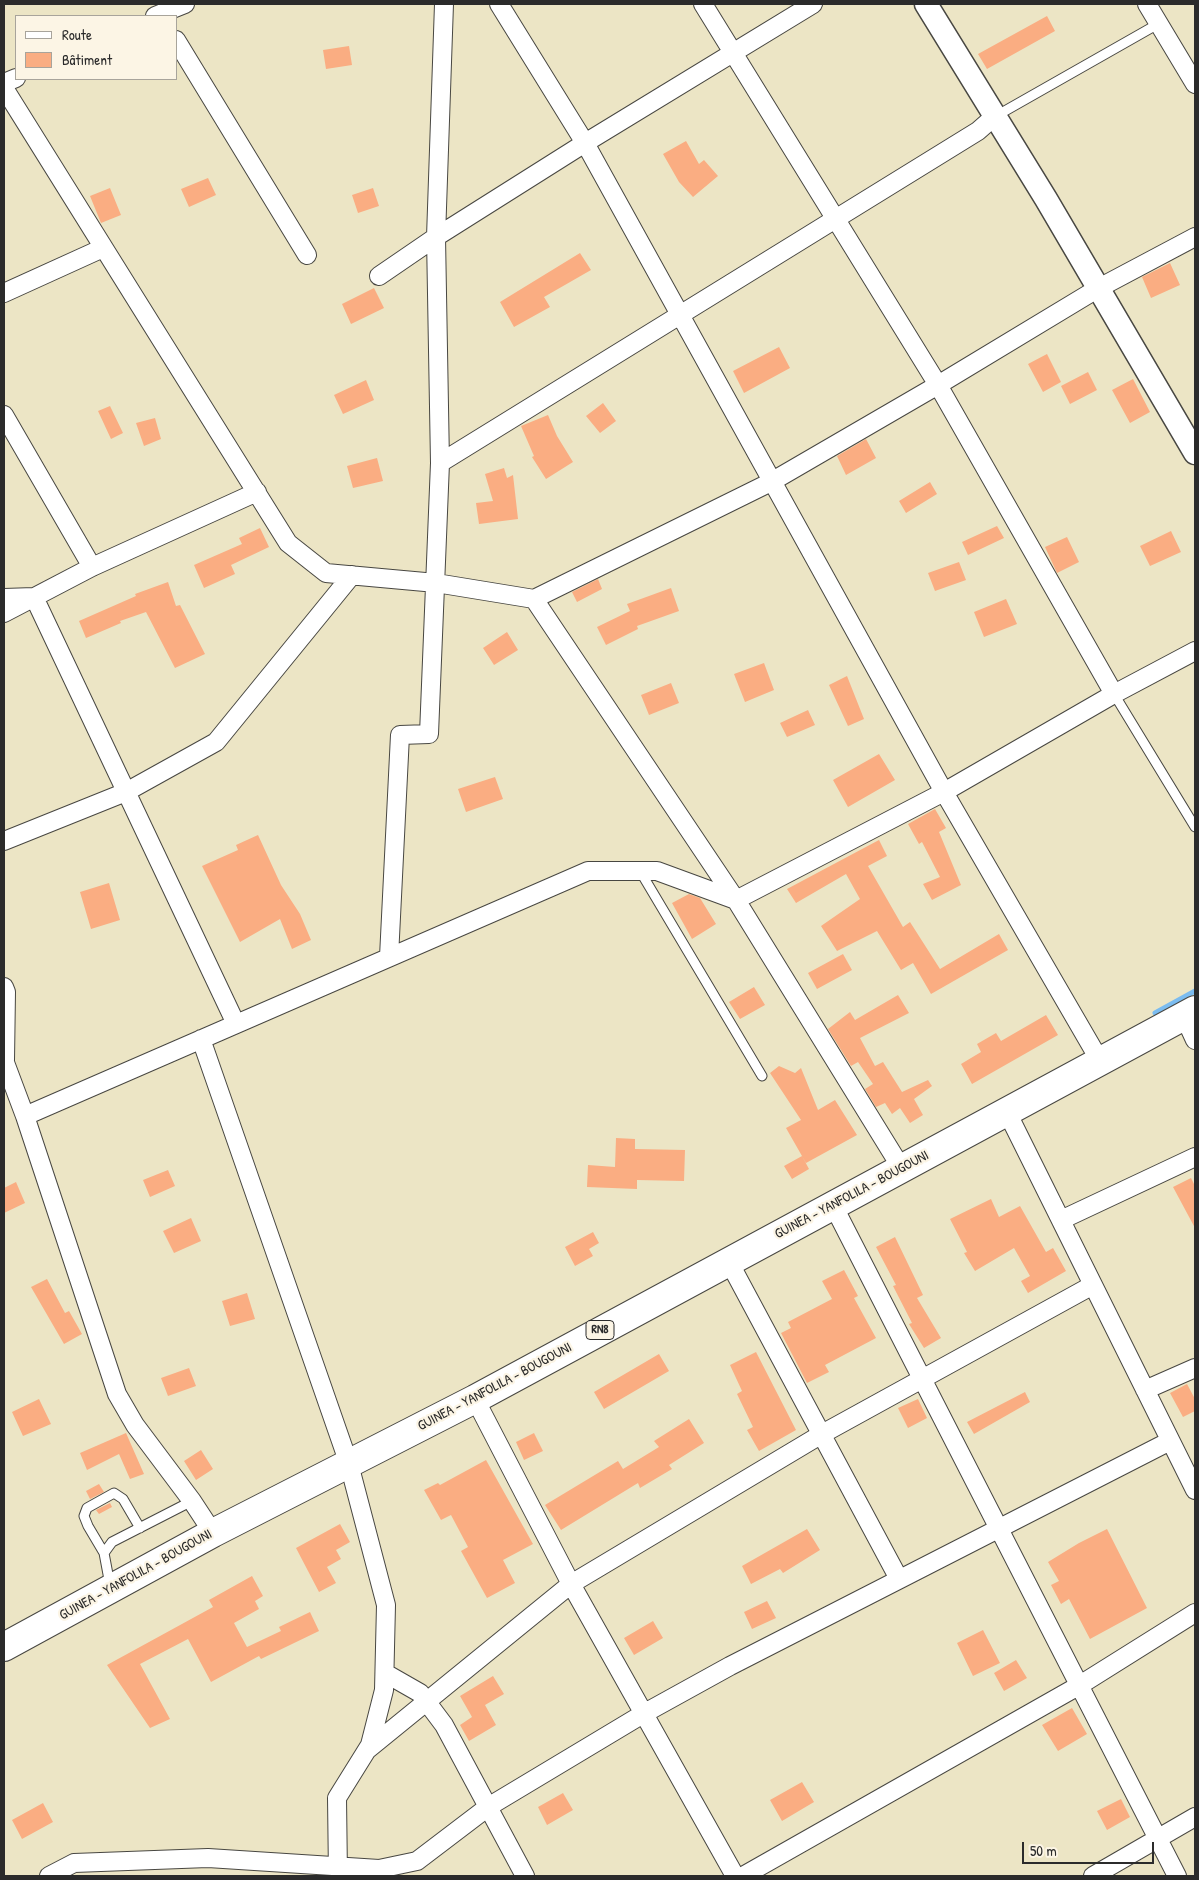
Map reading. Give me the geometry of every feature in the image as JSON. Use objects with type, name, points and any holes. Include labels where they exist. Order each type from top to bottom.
[{"type":"main road","name":"GUINEA - YANFOLILA - BOUGOUNI","points":[[4,1647],[213,1533],[475,1399],[728,1260],[902,1170],[1189,1013]]},
{"type":"street","points":[[158,13],[185,4]]},
{"type":"street","points":[[389,957],[400,736],[430,734],[440,463],[436,236],[444,4]]},
{"type":"street","points":[[499,4],[585,143],[944,792],[1100,1061]]},
{"type":"street","points":[[703,4],[938,385],[1114,694]]},
{"type":"street","points":[[380,276],[436,236],[813,4]]},
{"type":"street","points":[[926,4],[1046,199],[1097,289],[1195,453]]},
{"type":"street","points":[[1147,4],[1195,84]]},
{"type":"street","points":[[178,43],[307,255]]},
{"type":"street","points":[[4,88],[288,543],[326,573],[436,583],[534,599],[771,482],[938,385],[1097,289],[1195,237]]},
{"type":"street","points":[[440,463],[978,131],[995,116]]},
{"type":"street","points":[[4,293],[17,289],[103,248]]},
{"type":"street","points":[[4,415],[92,567]]},
{"type":"street","points":[[4,613],[92,567],[257,492]]},
{"type":"street","points":[[4,841],[126,792],[216,742],[352,575]]},
{"type":"street","points":[[4,598],[34,597]]},
{"type":"street","points":[[34,597],[236,1024]]},
{"type":"street","points":[[534,599],[736,900],[902,1170]]},
{"type":"street","points":[[25,1116],[588,871],[657,871],[736,900],[944,792],[1114,694],[1195,651]]},
{"type":"street","points":[[4,987],[6,992],[4,1060],[25,1116],[117,1394],[135,1425],[192,1501],[213,1533]]},
{"type":"street","points":[[1189,1013],[1195,1040]]},
{"type":"street","points":[[201,1040],[349,1464],[386,1605],[384,1690],[370,1745],[337,1798],[338,1872]]},
{"type":"street","points":[[1007,1112],[1195,1490]]},
{"type":"street","points":[[1062,1220],[1195,1157]]},
{"type":"street","points":[[834,1205],[1177,1876]]},
{"type":"street","points":[[728,1260],[899,1579]]},
{"type":"street","points":[[367,1751],[570,1584],[822,1434],[1093,1285]]},
{"type":"street","points":[[1145,1390],[1195,1368]]},
{"type":"street","points":[[475,1399],[570,1584],[735,1876]]},
{"type":"street","points":[[49,1876],[74,1863],[84,1862],[208,1858],[338,1872],[379,1869],[417,1860],[488,1806],[643,1714],[730,1666],[1170,1441]]},
{"type":"street","points":[[743,1876],[1080,1685],[1195,1613]]},
{"type":"street","points":[[385,1674],[420,1693],[444,1725],[525,1876]]},
{"type":"street","points":[[1093,1876],[1195,1817]]},
{"type":"lane","points":[[995,116],[1158,24]]},
{"type":"lane","points":[[1114,694],[1195,827]]},
{"type":"lane","points":[[640,871],[762,1076]]},
{"type":"lane","points":[[111,1589],[104,1553],[84,1516],[87,1508],[114,1493],[123,1498],[140,1528]]},
{"type":"lane","points":[[104,1553],[112,1542],[192,1501]]},
{"type":"building","points":[[1047,16],[1055,31],[987,69],[978,54]]},
{"type":"building","points":[[349,46],[352,65],[326,69],[323,50]]},
{"type":"building","points":[[686,141],[699,164],[704,160],[718,176],[693,197],[679,182],[663,154]]},
{"type":"building","points":[[208,178],[216,195],[189,207],[181,189]]},
{"type":"building","points":[[110,188],[121,215],[101,223],[90,196]]},
{"type":"building","points":[[373,188],[379,206],[358,213],[352,195]]},
{"type":"building","points":[[580,253],[591,270],[544,297],[550,307],[514,327],[500,302]]},
{"type":"building","points":[[1170,263],[1180,285],[1151,298],[1142,277]]},
{"type":"building","points":[[374,288],[384,308],[351,324],[342,304]]},
{"type":"building","points":[[779,347],[790,368],[744,393],[733,371]]},
{"type":"building","points":[[1047,354],[1061,382],[1043,392],[1028,364]]},
{"type":"building","points":[[1088,372],[1097,390],[1070,404],[1061,386]]},
{"type":"building","points":[[1133,379],[1150,412],[1130,423],[1112,390]]},
{"type":"building","points":[[366,380],[374,400],[343,414],[334,395]]},
{"type":"building","points":[[603,403],[616,421],[600,433],[586,416]]},
{"type":"building","points":[[110,406],[123,433],[111,439],[98,411]]},
{"type":"building","points":[[548,415],[557,436],[573,462],[546,479],[532,457],[534,456],[521,426]]},
{"type":"building","points":[[155,418],[161,439],[144,446],[136,423]]},
{"type":"building","points":[[866,439],[876,458],[846,475],[837,456]]},
{"type":"building","points":[[377,458],[383,481],[353,488],[347,466]]},
{"type":"building","points":[[504,468],[507,478],[513,475],[518,519],[479,524],[476,503],[493,501],[485,474]]},
{"type":"building","points":[[930,482],[937,494],[906,513],[899,501]]},
{"type":"building","points":[[997,526],[1004,538],[968,555],[962,542]]},
{"type":"building","points":[[260,528],[269,547],[231,565],[235,574],[204,588],[194,565],[242,544],[239,538]]},
{"type":"building","points":[[1171,531],[1181,552],[1150,566],[1140,546]]},
{"type":"building","points":[[1067,537],[1079,562],[1057,573],[1045,547]]},
{"type":"building","points":[[959,562],[966,580],[935,591],[928,573]]},
{"type":"building","points":[[598,579],[602,589],[577,602],[572,592]]},
{"type":"building","points":[[168,582],[176,606],[180,605],[205,654],[175,668],[146,612],[120,621],[121,623],[86,638],[79,621],[136,596],[135,594]]},
{"type":"building","points":[[671,588],[679,611],[637,626],[638,629],[606,645],[597,627],[630,611],[627,604]]},
{"type":"building","points":[[1006,599],[1017,624],[984,637],[974,612]]},
{"type":"building","points":[[507,632],[518,650],[494,665],[483,648]]},
{"type":"building","points":[[764,663],[774,690],[745,702],[734,674]]},
{"type":"building","points":[[847,676],[864,719],[848,726],[829,685]]},
{"type":"building","points":[[671,683],[679,703],[649,715],[641,695]]},
{"type":"building","points":[[808,710],[815,725],[787,737],[780,723]]},
{"type":"building","points":[[879,754],[895,780],[848,807],[833,780]]},
{"type":"building","points":[[495,777],[503,799],[466,812],[458,789]]},
{"type":"building","points":[[935,809],[946,828],[939,832],[961,885],[932,900],[923,884],[940,877],[922,842],[919,844],[908,824]]},
{"type":"building","points":[[258,835],[281,885],[300,914],[311,940],[292,949],[280,919],[240,942],[202,866],[238,850],[236,845]]},
{"type":"building","points":[[879,840],[887,856],[868,866],[903,927],[910,922],[940,969],[999,934],[1008,950],[931,994],[913,963],[901,970],[877,931],[837,951],[821,926],[860,899],[846,874],[796,903],[787,889]]},
{"type":"building","points":[[109,883],[120,920],[91,929],[80,892]]},
{"type":"building","points":[[689,894],[700,898],[716,924],[692,939],[672,903]]},
{"type":"building","points":[[843,954],[852,970],[817,989],[808,973]]},
{"type":"building","points":[[754,987],[765,1005],[740,1019],[729,1002]]},
{"type":"building","points":[[898,995],[909,1013],[860,1038],[875,1066],[883,1062],[902,1092],[928,1080],[932,1086],[914,1099],[923,1115],[910,1123],[900,1108],[892,1114],[885,1103],[876,1107],[865,1089],[873,1084],[858,1062],[851,1066],[828,1029],[850,1012],[855,1020]]},
{"type":"building","points":[[1046,1015],[1058,1035],[972,1084],[961,1064],[981,1052],[977,1044],[996,1033],[1001,1041]]},
{"type":"building","points":[[779,1066],[795,1073],[801,1068],[818,1110],[835,1100],[857,1135],[806,1163],[786,1128],[801,1120],[770,1073]]},
{"type":"building","points":[[616,1138],[635,1139],[635,1149],[685,1150],[684,1181],[637,1180],[637,1189],[587,1187],[588,1165],[615,1167]]},
{"type":"building","points":[[802,1156],[809,1169],[792,1179],[784,1166]]},
{"type":"building","points":[[168,1170],[175,1186],[150,1197],[143,1180]]},
{"type":"building","points":[[1191,1178],[1195,1186],[1195,1228],[1173,1187]]},
{"type":"building","points":[[16,1182],[25,1203],[4,1213],[4,1188]]},
{"type":"building","points":[[991,1199],[999,1217],[1020,1206],[1046,1252],[1053,1248],[1066,1271],[1028,1293],[1021,1281],[1030,1276],[1014,1248],[975,1271],[964,1253],[967,1252],[950,1219]]},
{"type":"building","points":[[191,1218],[201,1241],[174,1253],[163,1231]]},
{"type":"building","points":[[593,1232],[599,1243],[589,1249],[593,1256],[575,1266],[565,1247]]},
{"type":"building","points":[[895,1237],[923,1295],[917,1298],[941,1338],[924,1348],[909,1324],[912,1323],[893,1286],[896,1285],[876,1247]]},
{"type":"building","points":[[844,1270],[858,1296],[854,1298],[876,1338],[825,1365],[829,1372],[807,1383],[781,1333],[791,1328],[788,1322],[832,1299],[822,1281]]},
{"type":"building","points":[[47,1279],[65,1313],[69,1311],[82,1334],[64,1344],[31,1287]]},
{"type":"building","points":[[247,1293],[255,1319],[230,1326],[222,1301]]},
{"type":"building","points":[[756,1352],[796,1430],[759,1451],[747,1430],[753,1427],[737,1394],[742,1391],[730,1365]]},
{"type":"building","points":[[659,1354],[669,1371],[604,1409],[594,1392]]},
{"type":"building","points":[[189,1368],[196,1386],[168,1396],[161,1378]]},
{"type":"building","points":[[1187,1384],[1195,1399],[1195,1411],[1183,1417],[1170,1393]]},
{"type":"building","points":[[1025,1392],[1030,1402],[974,1434],[967,1422]]},
{"type":"building","points":[[39,1399],[51,1424],[23,1436],[12,1412]]},
{"type":"building","points":[[918,1399],[927,1418],[908,1428],[898,1408]]},
{"type":"building","points":[[689,1419],[704,1443],[669,1465],[672,1469],[640,1488],[638,1483],[561,1530],[545,1505],[618,1461],[623,1469],[659,1447],[654,1441]]},
{"type":"building","points":[[126,1433],[144,1474],[130,1479],[119,1454],[87,1470],[80,1453]]},
{"type":"building","points":[[534,1433],[543,1451],[524,1460],[516,1442]]},
{"type":"building","points":[[201,1450],[213,1469],[196,1480],[184,1461]]},
{"type":"building","points":[[486,1460],[533,1544],[503,1560],[515,1583],[487,1598],[461,1551],[468,1547],[451,1515],[441,1520],[424,1490],[438,1483],[440,1485]]},
{"type":"building","points":[[99,1484],[104,1492],[90,1499],[86,1491]]},
{"type":"building","points":[[110,1503],[112,1507],[99,1514],[96,1510]]},
{"type":"building","points":[[340,1524],[350,1542],[336,1550],[341,1559],[327,1567],[336,1583],[319,1592],[296,1548]]},
{"type":"building","points":[[807,1529],[820,1550],[783,1573],[780,1569],[751,1584],[742,1566]]},
{"type":"building","points":[[1107,1529],[1147,1608],[1090,1639],[1069,1599],[1061,1604],[1051,1585],[1059,1581],[1048,1562]]},
{"type":"building","points":[[252,1576],[263,1596],[255,1601],[259,1609],[234,1623],[247,1647],[281,1631],[279,1627],[310,1612],[319,1631],[261,1659],[259,1656],[211,1682],[188,1639],[140,1664],[170,1719],[150,1728],[107,1665],[213,1607],[209,1600]]},
{"type":"building","points":[[767,1601],[776,1618],[752,1629],[744,1612]]},
{"type":"building","points":[[653,1621],[663,1638],[634,1655],[624,1638]]},
{"type":"building","points":[[983,1630],[1000,1663],[973,1676],[957,1643]]},
{"type":"building","points":[[1016,1660],[1027,1678],[1004,1691],[994,1673]]},
{"type":"building","points":[[493,1676],[504,1694],[485,1705],[496,1725],[469,1741],[460,1725],[472,1717],[460,1696]]},
{"type":"building","points":[[1072,1708],[1087,1734],[1058,1751],[1042,1725]]},
{"type":"building","points":[[802,1782],[814,1802],[782,1821],[770,1800]]},
{"type":"building","points":[[563,1793],[573,1810],[547,1825],[538,1807]]},
{"type":"building","points":[[1121,1799],[1130,1817],[1107,1830],[1097,1811]]},
{"type":"building","points":[[43,1803],[53,1822],[22,1839],[12,1820]]},
{"type":"waterway","points":[[1155,1013],[1195,991]]}]
